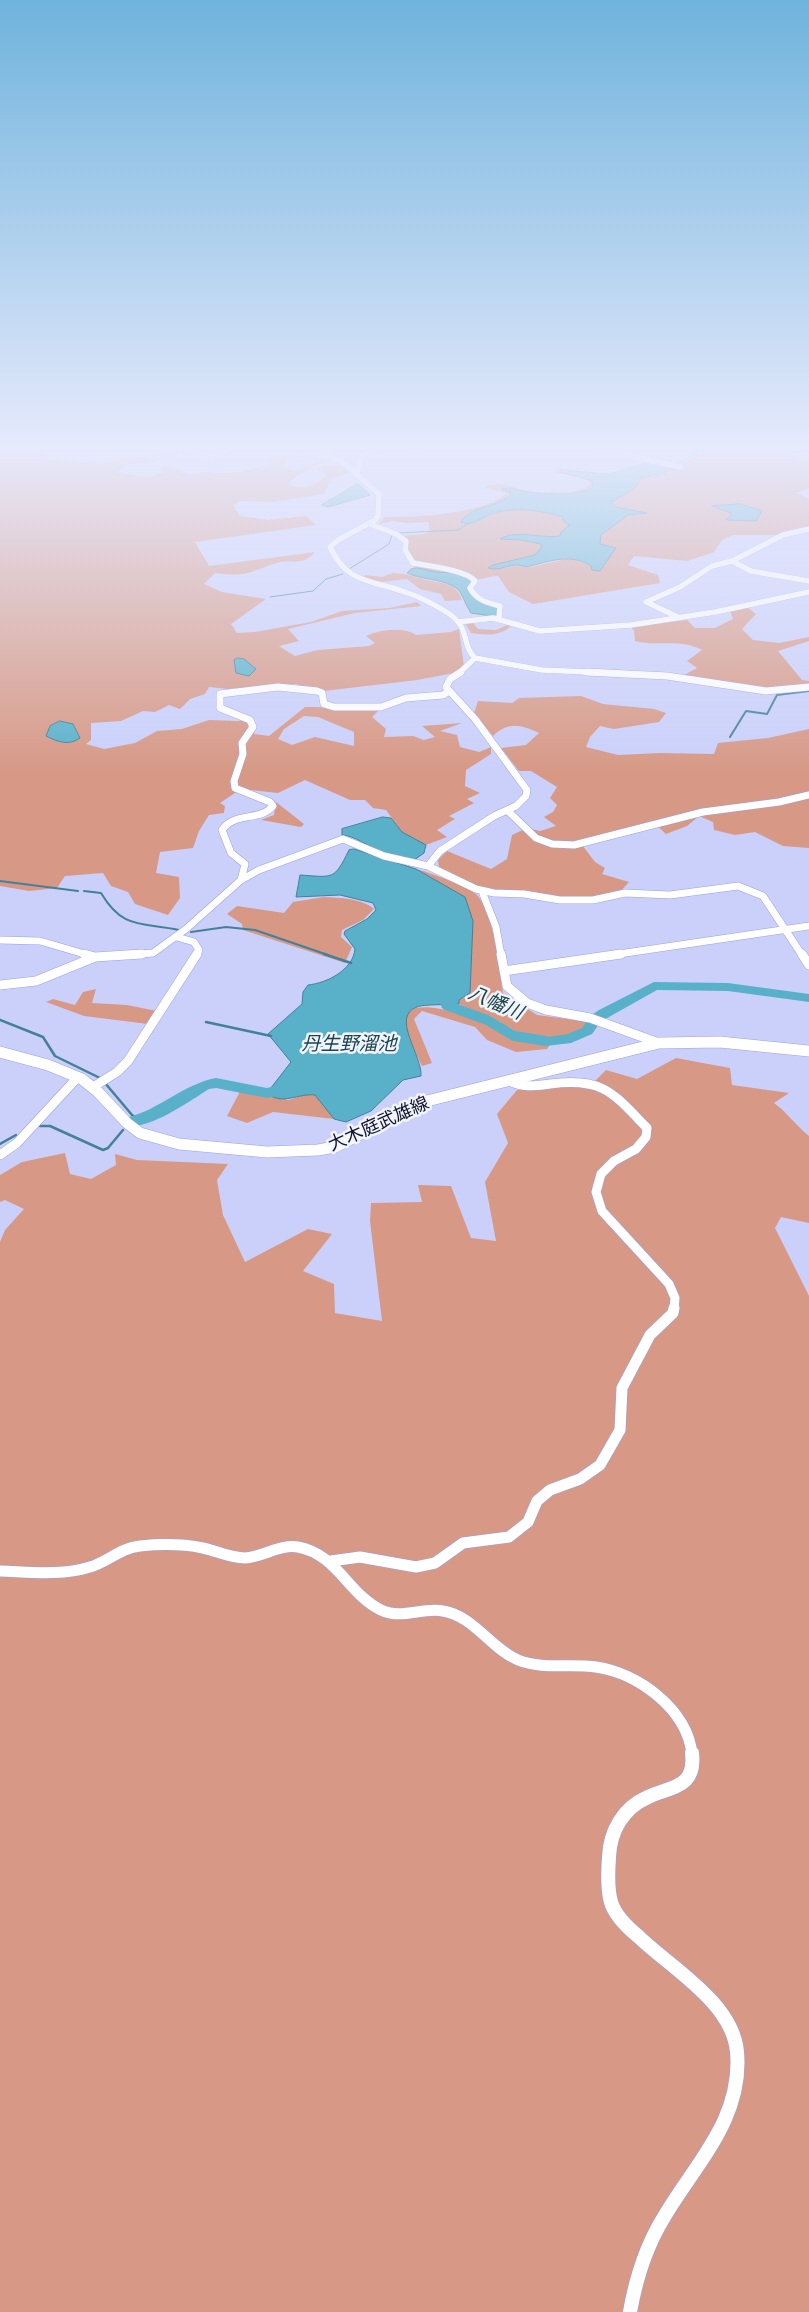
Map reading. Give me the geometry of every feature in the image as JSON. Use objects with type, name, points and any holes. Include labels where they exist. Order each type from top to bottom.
[{"type":"main road","name":"大木庭武雄線","points":[[0,1052],[100,1083],[127,1125],[161,1141],[182,1145],[286,1153],[316,1152],[336,1147],[359,1137],[400,1112],[423,1102],[622,1050],[659,1043],[689,1041],[720,1042],[809,1051]]},
{"type":"street","points":[[336,557],[345,570],[358,580],[414,595],[458,622],[463,626],[471,654],[475,658],[549,671],[667,676],[766,691],[809,688]]},
{"type":"street","points":[[409,557],[413,563],[461,573],[473,578],[475,582],[470,588],[471,592],[480,599],[500,606],[499,619]]},
{"type":"street","points":[[678,618],[646,602],[680,587],[712,566],[740,557]]},
{"type":"street","points":[[732,561],[751,571],[809,581]]},
{"type":"street","points":[[458,622],[483,618],[499,619],[530,629],[552,631],[631,625],[715,612],[809,592]]},
{"type":"street","points":[[428,866],[440,851],[494,816],[508,811],[522,801],[527,790],[475,719],[448,692],[446,683],[471,668],[475,658]]},
{"type":"street","points":[[242,880],[244,864],[231,853],[222,830],[224,826],[237,818],[267,813],[273,806],[270,802],[235,788],[234,781],[243,754],[242,743],[253,727],[250,720],[220,708],[220,694],[278,687],[317,691],[322,693],[324,704],[334,707],[381,707],[406,698],[443,695],[448,692]]},
{"type":"street","points":[[508,811],[537,840],[559,846],[574,845],[703,812],[779,802],[809,795]]},
{"type":"street","points":[[0,985],[36,981],[95,957],[154,953],[177,937],[242,880],[259,870],[337,839],[350,841],[384,856],[428,866],[484,891],[524,894],[560,900],[600,900],[625,893],[670,895],[738,886],[763,896],[809,965]]},
{"type":"street","points":[[484,891],[483,894],[496,927],[508,986],[513,992],[534,1008],[588,1018],[659,1043]]},
{"type":"street","points":[[504,971],[809,926]]},
{"type":"street","points":[[100,1083],[128,1061],[199,950],[194,942],[177,937]]},
{"type":"street","points":[[0,940],[40,941],[95,957]]},
{"type":"street","points":[[0,1155],[17,1143],[78,1077]]},
{"type":"street","points":[[331,1561],[360,1557],[416,1567],[435,1562],[463,1543],[509,1537],[528,1522],[537,1501],[550,1490],[580,1480],[600,1464],[620,1430],[622,1388],[650,1335],[673,1313],[675,1298],[669,1284],[602,1211],[596,1192],[601,1174],[614,1160],[636,1148],[646,1137],[647,1128],[612,1093],[593,1084],[578,1082],[521,1087],[509,1081]]},
{"type":"street","points":[[0,1571],[70,1572],[93,1567],[123,1548],[143,1546],[200,1547],[238,1558],[251,1558],[287,1546],[301,1547],[331,1561],[346,1581],[386,1613],[402,1614],[442,1610],[461,1615],[508,1656],[531,1665],[551,1668],[574,1665],[602,1667],[625,1675],[652,1692],[674,1711],[685,1726],[692,1745],[694,1763],[688,1779],[677,1788],[645,1798],[624,1814],[613,1832],[607,1854],[611,1903],[624,1923],[641,1941],[705,1994],[726,2020],[737,2045],[736,2085],[726,2122],[662,2219],[634,2285],[630,2312]]},
{"type":"shaded area","points":[[0,557],[204,557],[209,566],[278,557],[310,557],[301,561],[276,563],[253,572],[234,575],[215,573],[204,584],[222,592],[266,599],[231,624],[237,633],[255,632],[311,622],[342,611],[390,608],[417,602],[421,606],[355,613],[288,629],[299,641],[279,646],[295,656],[318,650],[369,646],[375,643],[366,636],[377,632],[398,630],[411,632],[416,635],[451,632],[459,629],[464,666],[454,673],[417,680],[324,691],[295,684],[228,689],[209,687],[205,694],[190,699],[180,709],[169,705],[155,712],[143,711],[121,721],[91,723],[91,740],[86,744],[104,749],[135,743],[157,731],[182,729],[209,720],[238,721],[252,718],[256,725],[254,734],[269,736],[305,707],[381,708],[372,717],[386,729],[384,737],[413,736],[424,740],[435,737],[422,726],[462,723],[440,731],[457,735],[460,747],[479,752],[491,747],[491,754],[466,770],[465,786],[480,793],[467,799],[474,803],[449,816],[455,819],[437,830],[447,837],[426,845],[402,832],[386,810],[373,808],[365,800],[350,800],[305,780],[278,793],[241,789],[220,803],[225,806],[224,813],[209,815],[199,831],[193,848],[160,852],[156,873],[179,877],[180,898],[168,915],[135,904],[128,892],[111,886],[103,873],[65,876],[57,888],[29,891],[0,886]],"holes":[[[304,716],[318,717],[354,732],[354,746],[315,737],[292,745],[278,739],[284,729]]]},
{"type":"shaded area","points":[[412,557],[527,557],[489,566],[505,568],[518,564],[530,567],[571,558],[591,566],[604,557],[633,557],[628,565],[658,575],[660,583],[533,604],[509,592],[498,576],[472,580],[414,568]]},
{"type":"shaded area","points":[[643,557],[699,557],[687,561]]},
{"type":"shaded area","points":[[393,573],[406,574],[448,585],[456,590],[462,600],[445,601],[441,594],[420,589],[407,579],[380,582],[364,579],[365,575],[382,577]]},
{"type":"shaded area","points":[[746,606],[756,614],[742,629],[753,640],[779,643],[809,637],[809,641],[778,651],[802,680],[809,681],[809,686],[776,690],[684,675],[697,668],[687,661],[702,650],[686,644],[635,641],[634,630],[630,627],[687,620],[695,628],[715,628],[733,619],[730,611]]},
{"type":"shaded area","points":[[465,623],[473,623],[478,629],[496,630],[507,625],[511,626],[497,634],[482,634],[471,633]]},
{"type":"shaded area","points":[[581,696],[603,704],[654,709],[666,713],[659,722],[614,729],[600,726],[590,737],[586,747],[618,755],[660,753],[714,754],[718,743],[768,738],[809,729],[809,848],[783,846],[755,832],[735,835],[714,830],[713,822],[699,816],[687,826],[666,834],[653,822],[579,841],[595,862],[605,868],[602,874],[629,882],[620,892],[601,899],[559,898],[480,888],[439,867],[438,860],[447,851],[491,869],[507,859],[512,835],[527,828],[540,831],[556,826],[544,817],[553,812],[557,805],[550,798],[557,787],[531,771],[519,771],[501,748],[526,745],[539,733],[521,726],[510,726],[493,736],[474,713],[478,701],[512,703],[519,698]]},
{"type":"shaded area","points":[[276,802],[304,824],[301,827],[261,820],[274,815]]},
{"type":"shaded area","points":[[416,869],[458,884],[477,895],[488,915],[492,928],[503,993],[537,1015],[583,1021],[597,1027],[592,1034],[551,1043],[547,1049],[516,1052],[487,1040],[475,1027],[422,1011],[414,1019],[432,1063],[422,1066],[411,1043],[406,1025],[409,1012],[417,1008],[427,1007],[464,1015],[486,1024],[515,1041],[514,1030],[459,1004],[459,1000],[466,997],[465,897]]},
{"type":"shaded area","points":[[324,897],[357,901],[374,909],[363,920],[342,930],[341,937],[352,947],[345,963],[243,930],[242,924],[227,914],[237,906],[284,913],[293,902]]},
{"type":"shaded area","points":[[96,989],[92,1003],[127,1005],[157,1011],[148,1024],[84,1016],[46,1002],[53,999],[75,1005],[83,992]]},
{"type":"shaded area","points":[[676,1058],[730,1068],[732,1085],[789,1093],[774,1103],[809,1136],[809,1223],[781,1217],[775,1228],[809,1296],[809,2312],[0,2312],[0,1242],[5,1230],[24,1209],[5,1200],[0,1202],[0,1175],[22,1162],[65,1153],[70,1174],[91,1179],[116,1165],[115,1154],[137,1160],[228,1164],[217,1180],[223,1215],[245,1262],[308,1229],[332,1234],[303,1271],[334,1284],[335,1313],[382,1321],[370,1221],[371,1203],[422,1202],[418,1185],[451,1186],[471,1238],[496,1241],[485,1182],[508,1143],[497,1114],[517,1090],[593,1083],[606,1070],[637,1079]]},
{"type":"shaded area","points":[[243,1086],[269,1090],[267,1093],[288,1100],[308,1094],[315,1095],[334,1119],[273,1112],[247,1123],[227,1116]]},
{"type":"water","points":[[527,557],[610,557],[600,571],[592,570],[591,566],[583,562],[568,559],[553,560],[528,566],[517,565],[498,569],[488,568],[493,565]]},
{"type":"water","points":[[418,568],[436,572],[458,573],[472,581],[468,590],[473,596],[498,607],[497,617],[471,613],[460,592],[450,585],[407,573],[411,569]]},
{"type":"water","points":[[238,658],[244,659],[256,669],[249,676],[236,673],[234,660]]},
{"type":"water","points":[[60,721],[73,724],[80,738],[72,742],[63,742],[46,736],[50,726]]},
{"type":"water","points":[[383,817],[391,818],[402,832],[426,845],[424,853],[414,860],[403,858],[382,852],[354,838],[342,835],[342,829]]},
{"type":"water","name":"丹生野溜池","points":[[354,849],[416,869],[465,897],[473,921],[470,993],[459,1000],[459,1004],[417,1007],[410,1012],[407,1019],[407,1028],[421,1076],[403,1080],[371,1111],[346,1122],[334,1119],[315,1095],[278,1099],[267,1093],[291,1062],[268,1034],[302,1004],[303,992],[308,985],[331,978],[344,969],[353,956],[355,949],[344,934],[345,931],[367,919],[376,910],[373,903],[340,895],[296,897],[300,875],[331,875],[340,867],[349,850]]},
{"type":"waterway","points":[[349,569],[368,557]]},
{"type":"waterway","points":[[270,597],[313,591],[326,579],[343,574]]},
{"type":"waterway","points":[[730,737],[746,711],[767,714],[777,695],[809,691]]},
{"type":"waterway","points":[[0,881],[78,891]]},
{"type":"waterway","points":[[84,891],[101,893],[109,905],[125,919],[143,925],[179,930]]},
{"type":"waterway","points":[[191,932],[226,927],[255,930],[328,955]]},
{"type":"waterway","points":[[324,954],[351,963]]},
{"type":"waterway","name":"八幡川","points":[[546,1041],[571,1038],[587,1031],[595,1019],[654,986],[728,987],[809,998]]},
{"type":"waterway","name":"八幡川","points":[[446,1005],[487,1020],[514,1036],[546,1041]]},
{"type":"waterway","points":[[0,1020],[43,1037],[55,1056],[102,1079]]},
{"type":"waterway","points":[[206,1022],[271,1036]]},
{"type":"waterway","points":[[105,1083],[132,1115],[139,1119]]},
{"type":"waterway","name":"八幡川","points":[[135,1121],[145,1119],[205,1085],[216,1083],[267,1093],[287,1088]]},
{"type":"waterway","name":"八幡川","points":[[40,1126],[50,1126],[103,1150],[108,1148],[123,1130]]},
{"type":"waterway","name":"八幡川","points":[[0,1144],[16,1135]]}]
